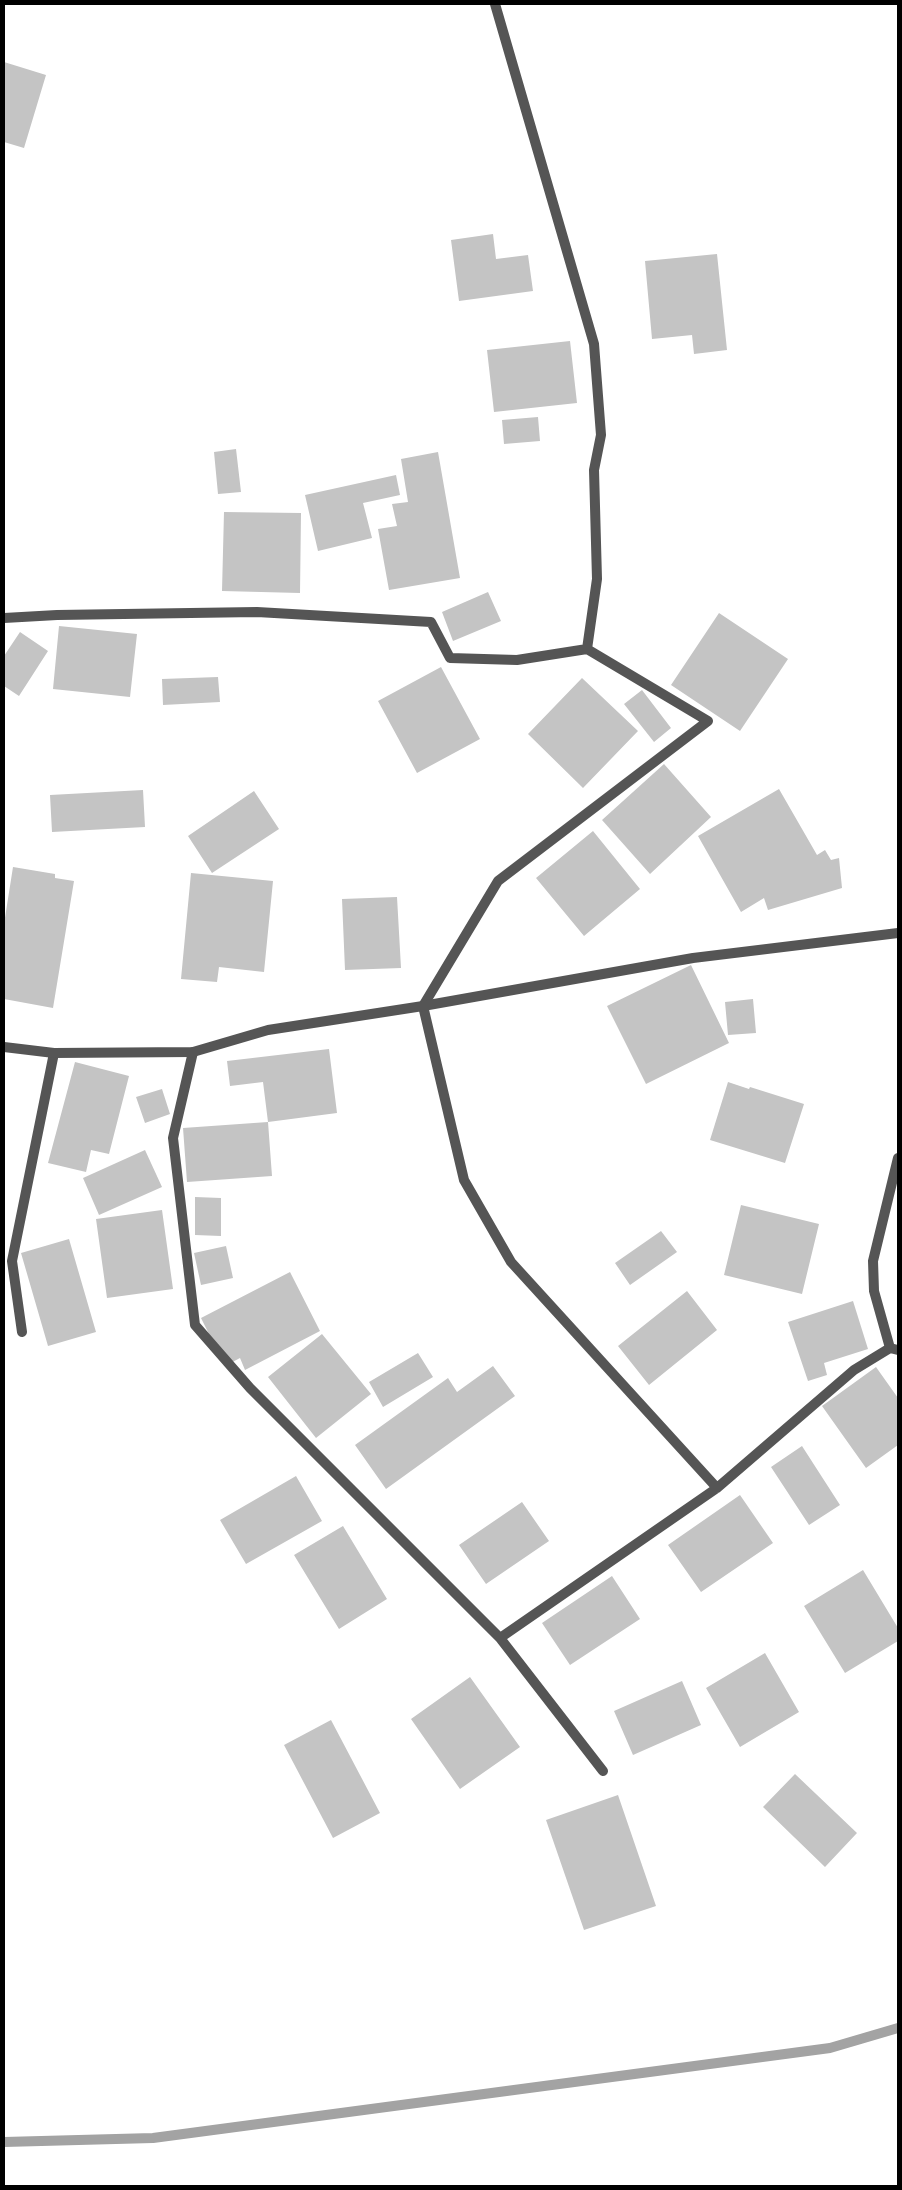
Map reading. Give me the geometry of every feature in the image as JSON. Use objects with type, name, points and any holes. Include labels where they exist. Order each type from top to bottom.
[{"type":"street","points":[[494,4],[594,344],[601,435],[594,470],[597,579],[586,649]]},
{"type":"street","points":[[4,618],[57,615],[266,612],[431,622],[450,658],[517,660],[586,649],[708,721],[498,881],[423,1006],[464,1180],[511,1262],[718,1488]]},
{"type":"street","points":[[4,1047],[54,1053],[194,1052],[268,1030],[423,1006],[693,958],[898,933]]},
{"type":"street","points":[[194,1052],[174,1138],[194,1325],[250,1388],[500,1638],[603,1771]]},
{"type":"street","points":[[22,1332],[12,1260],[54,1053]]},
{"type":"street","points":[[500,1638],[718,1488],[854,1370],[894,1349],[874,1292],[873,1261],[898,1158]]},
{"type":"building","points":[[4,62],[46,75],[24,148],[4,142]]},
{"type":"building","points":[[493,234],[496,259],[528,255],[533,291],[459,301],[451,240]]},
{"type":"building","points":[[717,254],[727,350],[694,354],[692,335],[652,339],[645,261]]},
{"type":"building","points":[[570,341],[577,403],[494,412],[487,350]]},
{"type":"building","points":[[538,417],[540,441],[504,444],[502,420]]},
{"type":"building","points":[[236,449],[241,492],[218,494],[214,452]]},
{"type":"building","points":[[438,452],[460,578],[389,590],[378,529],[397,526],[392,504],[408,502],[401,459]]},
{"type":"building","points":[[396,475],[400,495],[363,503],[372,538],[318,551],[305,495]]},
{"type":"building","points":[[224,512],[301,513],[300,593],[222,591]]},
{"type":"building","points":[[488,592],[501,621],[453,641],[442,612]]},
{"type":"building","points":[[719,613],[788,659],[740,731],[671,685]]},
{"type":"building","points":[[59,626],[137,634],[130,697],[53,689]]},
{"type":"building","points":[[20,632],[48,651],[19,696],[4,686],[4,656]]},
{"type":"building","points":[[441,667],[480,739],[417,773],[378,701]]},
{"type":"building","points":[[218,677],[220,702],[163,705],[162,679]]},
{"type":"building","points":[[582,678],[638,731],[583,788],[528,734]]},
{"type":"building","points":[[642,690],[671,728],[654,742],[624,704]]},
{"type":"building","points":[[664,764],[711,817],[650,874],[602,820]]},
{"type":"building","points":[[779,789],[817,855],[825,850],[831,860],[839,858],[842,888],[768,910],[764,898],[741,912],[698,836]]},
{"type":"building","points":[[143,790],[145,827],[52,832],[50,795]]},
{"type":"building","points":[[254,791],[279,829],[212,873],[188,836]]},
{"type":"building","points":[[593,831],[640,889],[584,936],[536,878]]},
{"type":"building","points":[[13,867],[55,874],[55,878],[74,881],[53,1008],[4,999],[4,924]]},
{"type":"building","points":[[191,873],[273,881],[264,972],[219,967],[217,982],[181,979]]},
{"type":"building","points":[[397,897],[401,968],[345,970],[342,899]]},
{"type":"building","points":[[691,965],[729,1043],[646,1084],[607,1006]]},
{"type":"building","points":[[753,999],[756,1033],[728,1035],[725,1002]]},
{"type":"building","points":[[329,1049],[337,1113],[268,1122],[263,1082],[230,1086],[227,1061]]},
{"type":"building","points":[[75,1062],[129,1076],[109,1154],[91,1150],[86,1172],[48,1163]]},
{"type":"building","points":[[728,1082],[804,1104],[785,1163],[710,1140]]},
{"type":"building","points":[[162,1089],[170,1114],[145,1123],[136,1097]]},
{"type":"building","points":[[268,1122],[272,1176],[187,1182],[183,1128]]},
{"type":"building","points":[[145,1150],[162,1187],[99,1215],[83,1178]]},
{"type":"building","points":[[195,1197],[221,1198],[221,1236],[195,1235]]},
{"type":"building","points":[[741,1205],[819,1224],[802,1294],[724,1275]]},
{"type":"building","points":[[162,1210],[173,1289],[107,1298],[96,1219]]},
{"type":"building","points":[[661,1231],[677,1252],[630,1285],[615,1263]]},
{"type":"building","points":[[69,1239],[96,1332],[48,1346],[21,1253]]},
{"type":"building","points":[[226,1246],[233,1278],[201,1285],[194,1253]]},
{"type":"building","points":[[290,1272],[320,1331],[245,1370],[240,1358],[225,1366],[201,1318]]},
{"type":"building","points":[[687,1291],[717,1330],[649,1385],[618,1346]]},
{"type":"building","points":[[853,1301],[868,1349],[824,1363],[827,1375],[808,1381],[788,1322]]},
{"type":"building","points":[[322,1334],[371,1394],[316,1438],[268,1377]]},
{"type":"building","points":[[418,1353],[433,1377],[383,1407],[369,1382]]},
{"type":"building","points":[[493,1366],[515,1396],[386,1489],[355,1445],[448,1378],[457,1392]]},
{"type":"building","points":[[876,1367],[898,1398],[898,1445],[866,1468],[822,1406]]},
{"type":"building","points":[[802,1446],[840,1505],[809,1525],[771,1467]]},
{"type":"building","points":[[296,1476],[322,1521],[246,1564],[220,1520]]},
{"type":"building","points":[[740,1495],[773,1543],[701,1592],[668,1545]]},
{"type":"building","points":[[522,1502],[549,1541],[486,1584],[459,1545]]},
{"type":"building","points":[[343,1526],[387,1599],[339,1629],[294,1555]]},
{"type":"building","points":[[863,1570],[898,1628],[898,1641],[845,1673],[804,1606]]},
{"type":"building","points":[[612,1576],[640,1619],[570,1665],[542,1623]]},
{"type":"building","points":[[765,1653],[799,1712],[740,1747],[706,1688]]},
{"type":"building","points":[[470,1677],[520,1747],[460,1789],[411,1719]]},
{"type":"building","points":[[682,1681],[701,1725],[633,1755],[614,1711]]},
{"type":"building","points":[[331,1720],[380,1813],[333,1838],[284,1745]]},
{"type":"building","points":[[795,1774],[857,1833],[825,1867],[763,1807]]},
{"type":"building","points":[[618,1795],[656,1906],[584,1930],[546,1820]]},
{"type":"waterway","points":[[4,2142],[153,2138],[830,2048],[898,2028]]}]
